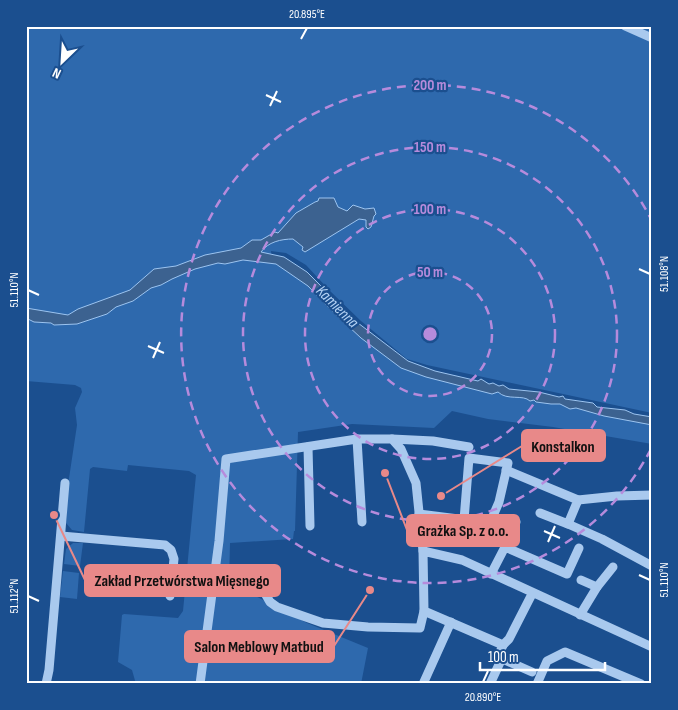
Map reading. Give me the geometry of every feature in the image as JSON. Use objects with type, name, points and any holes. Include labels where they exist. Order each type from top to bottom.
[{"type":"street","points":[[626,26],[652,38]]},
{"type":"street","points":[[357,439],[362,522]]},
{"type":"street","points":[[200,684],[219,541],[226,459],[357,439],[433,441],[469,447]]},
{"type":"street","points":[[259,583],[270,602],[277,607],[323,622],[368,627],[420,628],[424,611],[423,551],[416,483],[401,449],[392,439]]},
{"type":"street","points":[[308,447],[310,526]]},
{"type":"street","points":[[419,514],[464,520],[490,523],[499,502],[508,463],[469,458],[464,520]]},
{"type":"street","points":[[506,470],[578,500],[652,495]]},
{"type":"street","points":[[46,684],[49,670],[66,483]]},
{"type":"street","points":[[568,524],[578,500]]},
{"type":"street","points":[[540,513],[602,539],[652,566]]},
{"type":"street","points":[[491,574],[516,522]]},
{"type":"street","points":[[61,536],[165,545],[173,555],[170,596]]},
{"type":"street","points":[[505,547],[567,574],[579,548]]},
{"type":"street","points":[[423,551],[450,556],[652,647]]},
{"type":"street","points":[[580,615],[597,587],[613,567]]},
{"type":"street","points":[[149,578],[171,581]]},
{"type":"street","points":[[581,580],[597,587]]},
{"type":"street","points":[[532,594],[510,640],[503,645],[498,656],[532,672]]},
{"type":"street","points":[[424,611],[503,645]]},
{"type":"street","points":[[423,684],[451,622]]},
{"type":"street","points":[[536,684],[546,661],[565,652],[641,684]]},
{"type":"street","points":[[490,684],[502,658]]},
{"type":"shaded area","points":[[26,26],[652,26],[652,413],[427,365],[407,359],[361,321],[306,265],[286,253],[271,251],[272,260],[288,266],[405,366],[652,423],[652,444],[553,427],[488,419],[452,411],[434,428],[352,424],[298,432],[295,531],[293,539],[230,543],[229,582],[307,623],[368,648],[361,684],[136,684],[132,670],[118,662],[122,615],[178,618],[183,611],[196,475],[189,471],[128,465],[127,471],[93,467],[90,469],[84,532],[72,530],[66,523],[68,485],[77,425],[75,408],[82,392],[81,388],[75,385],[26,381]]},
{"type":"shaded area","points":[[73,543],[83,543],[80,566],[64,564],[66,549]]},
{"type":"shaded area","points":[[63,571],[79,573],[77,599],[60,597]]},
{"type":"water","name":"Kamienna","points":[[319,198],[334,198],[338,207],[347,211],[353,205],[365,209],[374,208],[376,214],[371,227],[368,229],[366,227],[366,220],[359,219],[305,252],[302,250],[303,247],[293,239],[275,242],[261,252],[284,257],[307,272],[358,323],[408,361],[435,371],[478,381],[481,379],[489,384],[503,385],[509,389],[539,392],[559,397],[563,396],[565,399],[593,403],[597,407],[625,410],[634,414],[652,417],[652,425],[604,416],[576,408],[570,409],[560,404],[530,401],[502,395],[498,392],[492,394],[426,377],[401,368],[361,338],[308,286],[276,264],[243,260],[225,264],[218,263],[195,269],[151,288],[133,301],[116,307],[107,314],[77,324],[54,325],[51,323],[34,322],[26,318],[26,308],[68,315],[78,309],[130,290],[154,269],[176,266],[205,255],[241,248],[252,240],[261,240],[275,232],[278,233],[296,213],[318,201]]},
{"type":"place","name":"Grażka Sp. z o.o.","points":[[385,473]]},
{"type":"place","name":"Konstalkon","points":[[441,496]]},
{"type":"place","name":"Zakład Przetwórstwa Mięsnego","points":[[54,515]]},
{"type":"place","name":"Salon Meblowy Matbud","points":[[370,590]]}]
